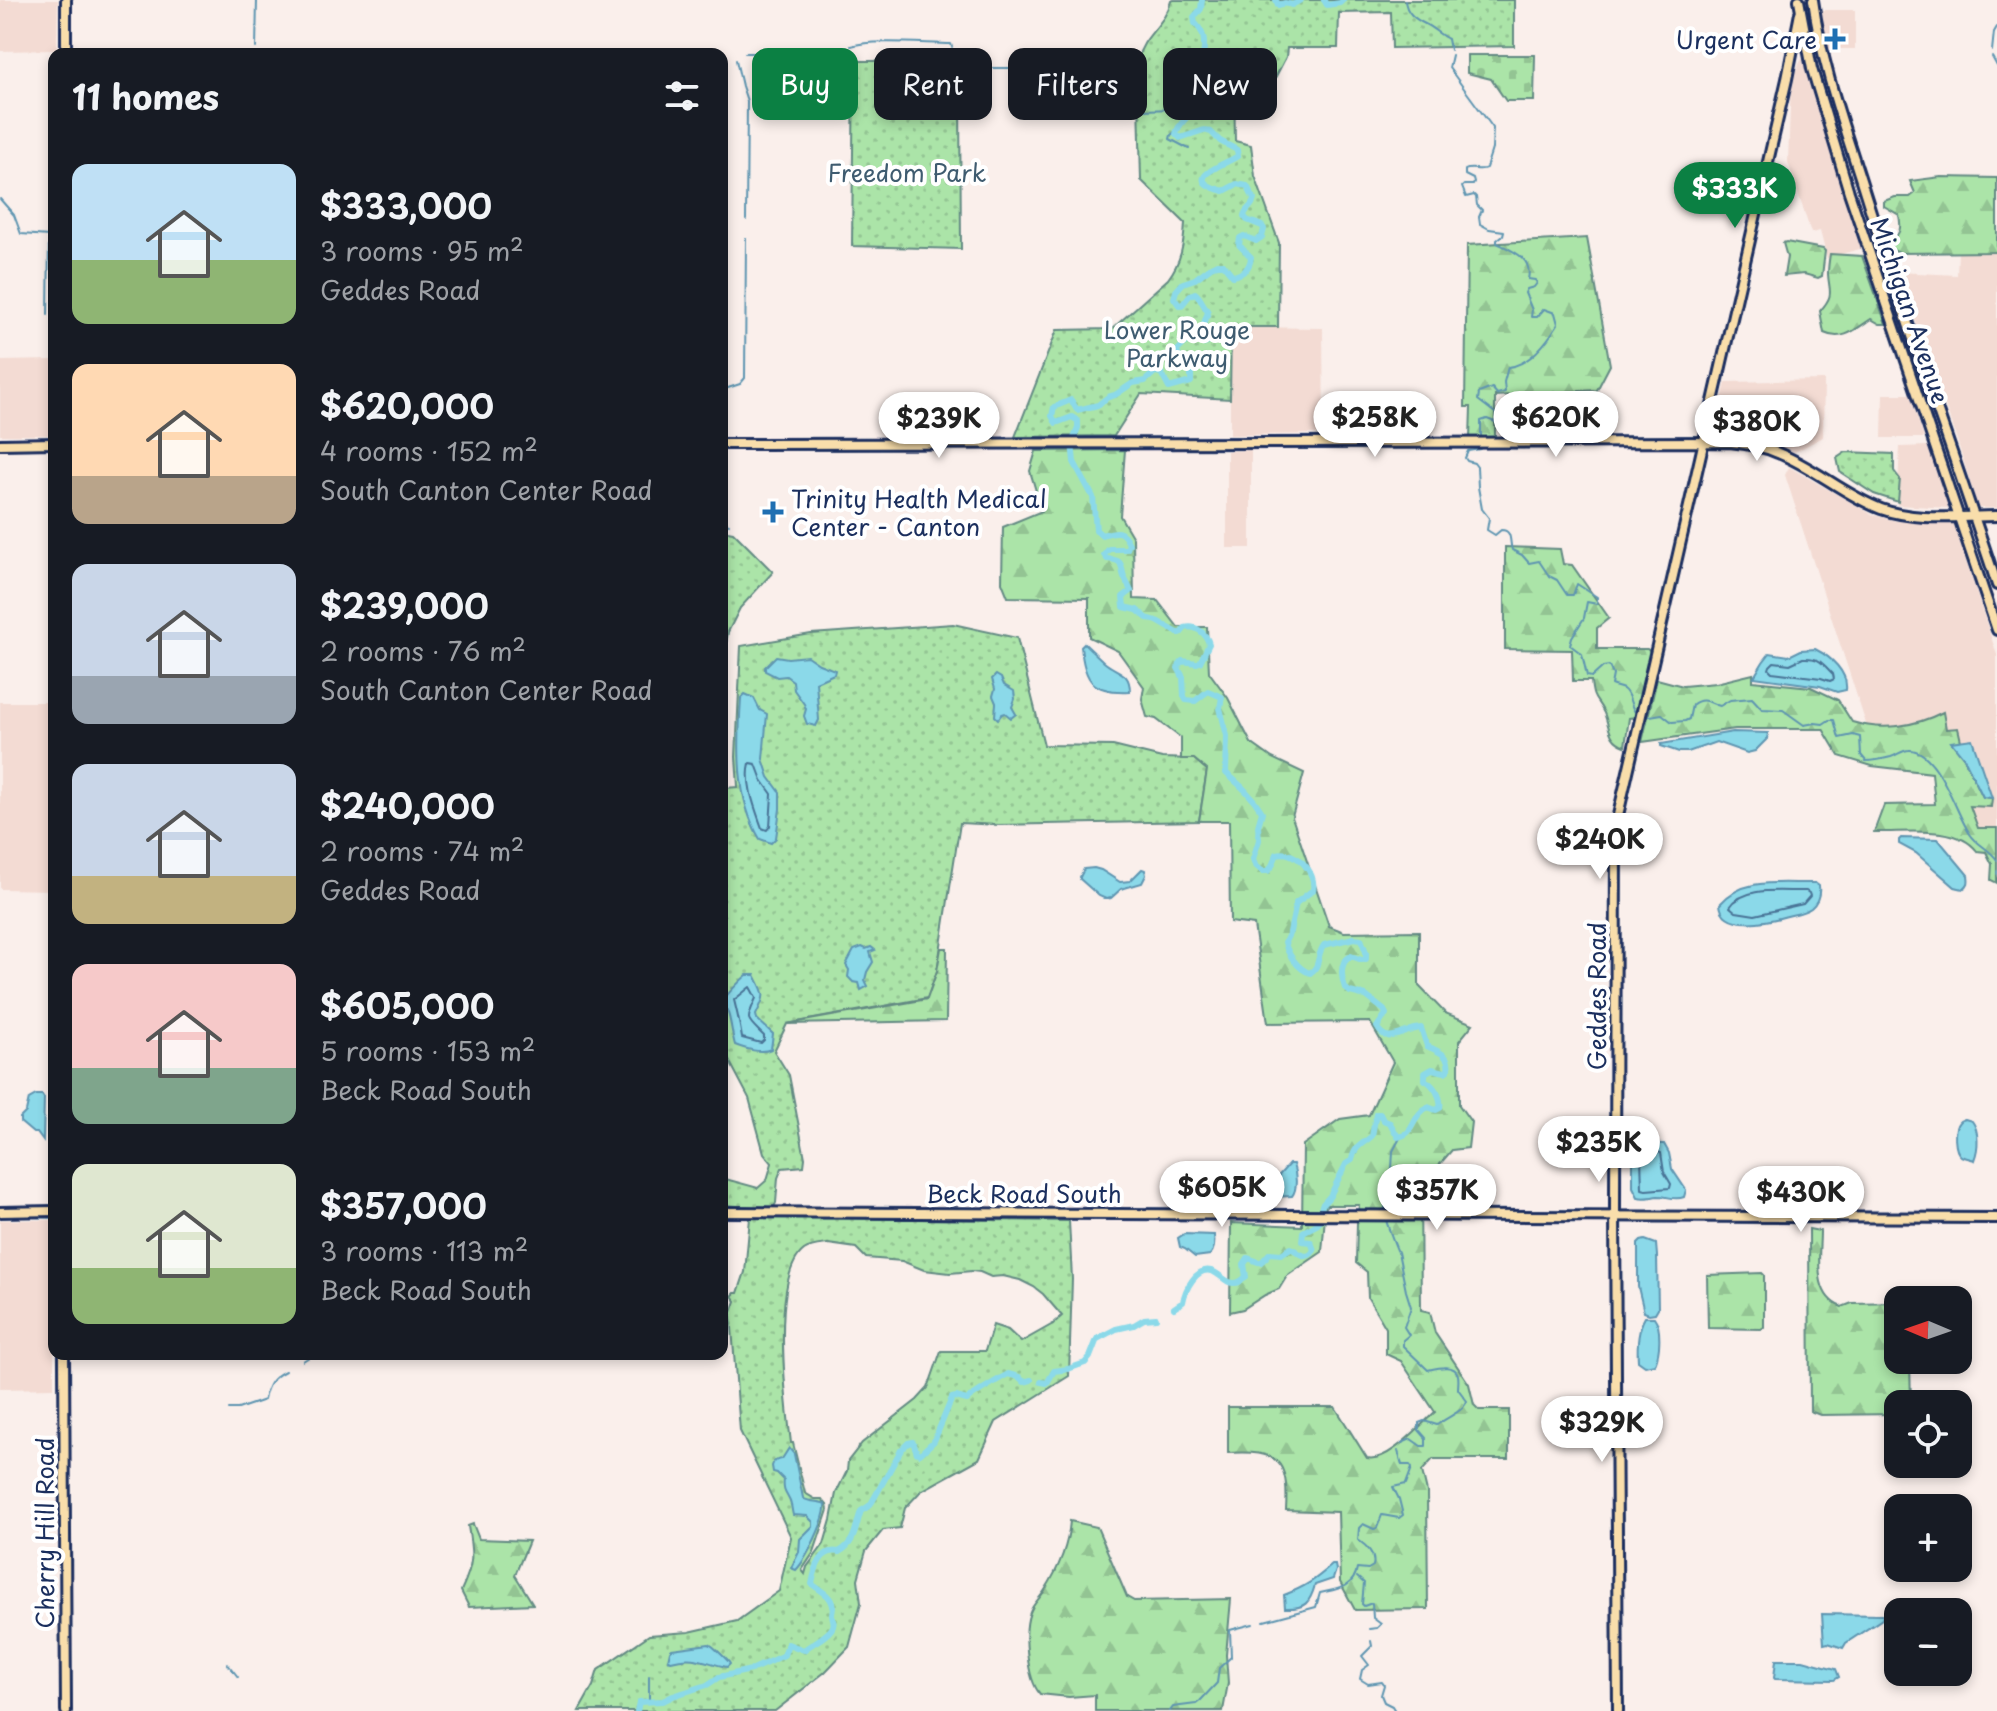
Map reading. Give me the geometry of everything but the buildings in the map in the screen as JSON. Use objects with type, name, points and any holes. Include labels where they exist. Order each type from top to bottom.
[{"type":"main road","points":[[66,0],[66,48]]},
{"type":"main road","name":"Michigan Avenue","points":[[1799,0],[1812,69],[1830,131],[1997,630]]},
{"type":"main road","name":"Michigan Avenue","points":[[1813,0],[1827,70],[1845,132],[1997,585]]},
{"type":"main road","name":"Geddes Road","points":[[1618,1711],[1616,824],[1800,13]]},
{"type":"main road","points":[[1830,131],[1840,137],[1845,132]]},
{"type":"main road","points":[[1842,167],[1847,161],[1857,168]]},
{"type":"main road","points":[[1902,347],[1908,352],[1917,346]]},
{"type":"main road","points":[[1920,400],[1926,396],[1935,399]]},
{"type":"main road","points":[[0,444],[48,443]]},
{"type":"main road","points":[[728,444],[1745,444],[1775,452],[1862,501],[1894,513],[1928,517],[1997,516]]},
{"type":"main road","points":[[1986,600],[1997,604]]},
{"type":"main road","points":[[0,1212],[48,1211]]},
{"type":"main road","name":"Beck Road South","points":[[728,1212],[1997,1218]]},
{"type":"main road","name":"Cherry Hill Road","points":[[64,1360],[66,1711]]},
{"type":"shaded area","points":[[0,0],[58,0],[57,48],[0,51]]},
{"type":"shaded area","points":[[1820,10],[1855,10],[1855,49],[1826,49]]},
{"type":"shaded area","points":[[1802,58],[1863,248],[1827,258],[1820,231],[1811,233],[1788,162],[1791,81]]},
{"type":"shaded area","points":[[1958,252],[1997,252],[1997,508],[1978,508],[1898,272],[1957,275]]},
{"type":"shaded area","points":[[1230,327],[1323,328],[1324,434],[1230,435]]},
{"type":"shaded area","points":[[48,360],[48,435],[0,435],[0,361]]},
{"type":"shaded area","points":[[1824,380],[1823,437],[1795,452],[1750,436],[1714,434],[1726,382]]},
{"type":"shaded area","points":[[1883,394],[1910,394],[1924,438],[1882,438]]},
{"type":"shaded area","points":[[1928,446],[1949,508],[1897,505],[1900,447]]},
{"type":"shaded area","points":[[1251,450],[1251,548],[1227,548],[1227,451]]},
{"type":"shaded area","points":[[1789,467],[1873,515],[1897,521],[1954,524],[1997,655],[1997,836],[1976,835],[1930,719],[1896,727],[1867,727],[1785,475]]},
{"type":"shaded area","points":[[0,702],[48,702],[48,890],[0,889]]},
{"type":"shaded area","points":[[0,1220],[48,1220],[48,1360],[54,1360],[54,1388],[0,1389]]},
{"type":"green space","name":"Lower Rouge Parkway","points":[[1514,0],[1514,46],[1392,48],[1391,12],[1339,13],[1338,48],[1287,48],[1277,74],[1277,48],[1163,48],[1163,120],[1235,120],[1235,141],[1251,145],[1255,176],[1279,243],[1278,327],[1231,327],[1230,399],[1141,394],[1114,436],[1015,437],[1057,330],[1112,329],[1168,279],[1179,259],[1185,223],[1141,180],[1140,120],[1147,120],[1147,48],[1142,48],[1164,17],[1171,1]]},
{"type":"green space","points":[[1467,55],[1535,55],[1534,101],[1506,101],[1491,79],[1467,73]]},
{"type":"green space","name":"Freedom Park","points":[[858,61],[874,61],[874,120],[960,120],[961,249],[852,246],[853,120],[858,120]]},
{"type":"green space","points":[[1941,177],[1997,178],[1997,252],[1899,253],[1891,249],[1889,243],[1899,231],[1900,220],[1899,215],[1884,206],[1884,201],[1910,197],[1915,193],[1910,181]]},
{"type":"green space","points":[[1587,238],[1610,365],[1597,390],[1495,396],[1495,439],[1470,439],[1471,407],[1465,407],[1467,245]]},
{"type":"green space","points":[[1783,243],[1823,249],[1822,276],[1784,276],[1787,257]]},
{"type":"green space","points":[[1830,254],[1862,256],[1886,324],[1871,319],[1843,335],[1824,333],[1820,311],[1829,297]]},
{"type":"green space","points":[[1125,450],[1120,516],[1133,538],[1134,599],[1157,600],[1178,627],[1207,627],[1209,672],[1228,698],[1251,743],[1272,758],[1304,773],[1292,817],[1329,926],[1344,932],[1419,931],[1419,986],[1445,1013],[1473,1024],[1459,1041],[1459,1105],[1471,1122],[1468,1148],[1452,1150],[1420,1187],[1421,1310],[1430,1312],[1435,1333],[1469,1384],[1474,1405],[1479,1410],[1509,1410],[1509,1459],[1433,1459],[1422,1471],[1427,1492],[1428,1609],[1355,1610],[1340,1582],[1338,1512],[1286,1510],[1285,1479],[1277,1461],[1259,1453],[1228,1453],[1228,1407],[1335,1407],[1367,1458],[1384,1455],[1394,1449],[1435,1412],[1401,1361],[1386,1354],[1386,1328],[1368,1298],[1367,1272],[1356,1263],[1359,1205],[1326,1205],[1322,1252],[1287,1276],[1279,1289],[1243,1309],[1230,1312],[1231,1223],[1302,1226],[1303,1145],[1340,1119],[1369,1115],[1393,1062],[1370,1022],[1268,1023],[1254,925],[1230,922],[1229,821],[1199,821],[1207,770],[1194,759],[1181,759],[1181,738],[1156,719],[1147,717],[1142,699],[1144,687],[1118,651],[1089,637],[1089,598],[1008,597],[1002,582],[1003,527],[1042,511],[1030,471],[1036,451]]},
{"type":"green space","points":[[1846,452],[1894,454],[1894,471],[1900,479],[1898,502],[1874,494],[1840,472],[1837,458]]},
{"type":"green space","points":[[728,531],[733,532],[773,572],[740,608],[728,632]]},
{"type":"green space","points":[[1505,547],[1560,549],[1563,564],[1572,565],[1609,618],[1597,628],[1597,649],[1647,649],[1652,653],[1636,717],[1629,718],[1625,746],[1612,737],[1594,696],[1591,681],[1573,681],[1572,650],[1505,649]]},
{"type":"green space","points":[[953,624],[1017,638],[1044,745],[1113,746],[1162,758],[1194,759],[1207,770],[1199,821],[960,823],[937,971],[927,998],[787,1024],[774,1051],[789,1075],[805,1158],[804,1166],[782,1168],[776,1203],[768,1217],[1069,1221],[1072,1279],[1069,1376],[996,1422],[979,1459],[921,1491],[905,1508],[900,1528],[883,1530],[866,1551],[858,1579],[861,1603],[849,1647],[825,1672],[775,1711],[579,1711],[598,1670],[649,1635],[689,1632],[737,1621],[779,1591],[791,1537],[740,1431],[731,1315],[736,1301],[732,1296],[738,1293],[745,1272],[751,1207],[728,1205],[728,1180],[758,1188],[767,1180],[772,1163],[764,1153],[749,1098],[728,1058],[728,788],[738,787],[736,757],[741,646],[811,634]],"holes":[[[828,1244],[856,1248],[866,1258],[902,1261],[924,1270],[950,1273],[972,1271],[1020,1280],[1043,1294],[1062,1316],[1021,1342],[1008,1330],[993,1325],[985,1351],[941,1351],[928,1388],[862,1443],[848,1461],[847,1471],[836,1493],[824,1544],[805,1574],[802,1570],[814,1552],[828,1510],[822,1499],[805,1493],[791,1443],[783,1341],[787,1286],[793,1264],[807,1248]]]},
{"type":"green space","points":[[1753,674],[1753,681],[1811,687],[1838,700],[1852,722],[1863,725],[1898,726],[1943,712],[1946,729],[1958,728],[1961,741],[1952,742],[1964,758],[1983,797],[1992,798],[1991,807],[1970,806],[1978,828],[1997,828],[1997,883],[1991,880],[1992,864],[1986,852],[1977,851],[1957,837],[1930,832],[1874,832],[1884,805],[1935,804],[1932,773],[1872,766],[1839,756],[1823,729],[1735,729],[1642,742],[1657,679],[1683,686],[1716,683]]},
{"type":"green space","points":[[941,948],[947,948],[946,1021],[787,1024],[927,999]]},
{"type":"green space","points":[[1809,1229],[1820,1231],[1820,1275],[1832,1302],[1842,1307],[1852,1303],[1884,1302],[1884,1374],[1910,1374],[1911,1390],[1884,1390],[1884,1414],[1820,1415],[1810,1411]]},
{"type":"green space","points":[[1762,1273],[1764,1327],[1708,1328],[1707,1275]]},
{"type":"green space","points":[[1070,1521],[1097,1527],[1127,1597],[1134,1601],[1231,1599],[1226,1655],[1228,1683],[1223,1711],[1095,1711],[1095,1695],[1069,1697],[1040,1694],[1029,1666],[1026,1641],[1028,1618],[1059,1565]]},
{"type":"green space","points":[[473,1524],[479,1539],[529,1541],[515,1575],[533,1604],[469,1607],[461,1591],[470,1566],[468,1526]]},
{"type":"water","points":[[1084,643],[1125,676],[1130,691],[1107,690],[1093,683],[1082,658],[1081,646]]},
{"type":"water","points":[[1815,649],[1837,666],[1844,677],[1846,690],[1837,692],[1820,686],[1754,677],[1770,653],[1789,656],[1801,650]]},
{"type":"water","points":[[776,656],[807,656],[835,670],[834,674],[816,682],[819,720],[816,726],[807,724],[804,716],[806,709],[794,690],[793,681],[765,671]]},
{"type":"water","points":[[996,675],[1014,691],[1012,707],[1016,714],[1011,718],[1005,713],[998,719],[995,716],[992,679]]},
{"type":"water","points":[[745,694],[754,698],[760,710],[767,714],[763,759],[769,777],[780,792],[776,838],[771,843],[760,839],[742,788],[739,734],[741,698]]},
{"type":"water","points":[[1733,732],[1768,733],[1767,739],[1755,751],[1747,753],[1716,742],[1688,752],[1661,746],[1661,744]]},
{"type":"water","points":[[1972,739],[1992,798],[1983,797],[1964,758],[1951,742]]},
{"type":"water","points":[[1901,838],[1938,839],[1968,875],[1966,886],[1963,889],[1955,887],[1916,853],[1899,844]]},
{"type":"water","points":[[1094,868],[1120,882],[1130,881],[1142,869],[1146,875],[1142,883],[1121,889],[1106,899],[1080,879],[1084,869]]},
{"type":"water","points":[[1815,883],[1819,886],[1819,892],[1813,906],[1779,918],[1759,922],[1738,921],[1723,913],[1720,904],[1740,889],[1752,885]]},
{"type":"water","points":[[862,947],[875,950],[870,952],[873,962],[865,980],[868,986],[861,990],[859,983],[848,977],[846,965],[854,950]]},
{"type":"water","points":[[747,975],[755,975],[763,992],[756,1015],[773,1034],[771,1049],[753,1050],[735,1045],[728,1014],[730,992]]},
{"type":"water","points":[[36,1095],[44,1098],[43,1141],[20,1122],[29,1099]]},
{"type":"water","points":[[1965,1119],[1972,1121],[1976,1129],[1974,1160],[1961,1156],[1956,1145],[1957,1125]]},
{"type":"water","points":[[1633,1143],[1664,1144],[1672,1169],[1686,1190],[1684,1197],[1638,1197],[1633,1187]]},
{"type":"water","points":[[1289,1164],[1293,1164],[1296,1176],[1292,1196],[1246,1194],[1248,1185],[1273,1182]]},
{"type":"water","points":[[1444,1174],[1451,1193],[1460,1197],[1483,1197],[1484,1203],[1430,1199],[1426,1191]]},
{"type":"water","points":[[1184,1234],[1214,1235],[1212,1253],[1195,1257],[1180,1247],[1178,1238]]},
{"type":"water","points":[[1645,1240],[1656,1244],[1657,1256],[1658,1308],[1655,1313],[1649,1314],[1644,1312],[1638,1287],[1638,1244]]},
{"type":"water","points":[[1645,1317],[1654,1317],[1657,1321],[1659,1340],[1655,1364],[1645,1366],[1638,1361],[1638,1350],[1639,1333]]},
{"type":"water","points":[[789,1448],[794,1454],[803,1498],[825,1504],[815,1538],[796,1570],[791,1568],[799,1552],[800,1539],[813,1526],[813,1522],[807,1516],[793,1515],[784,1480],[773,1472],[774,1461],[782,1459]]},
{"type":"water","points":[[1332,1565],[1336,1570],[1333,1579],[1315,1585],[1309,1600],[1302,1606],[1285,1608],[1284,1595],[1310,1583]]},
{"type":"water","points":[[1822,1614],[1883,1616],[1843,1648],[1824,1644]]},
{"type":"water","points":[[709,1644],[729,1662],[727,1667],[693,1659],[668,1660],[672,1649]]},
{"type":"water","points":[[1776,1660],[1803,1660],[1836,1669],[1839,1677],[1834,1680],[1775,1679]]},
{"type":"waterway","points":[[256,48],[257,0]]},
{"type":"waterway","points":[[1174,1308],[1183,1302],[1189,1286],[1201,1272],[1211,1271],[1229,1282],[1237,1283],[1246,1277],[1244,1264],[1248,1258],[1260,1262],[1270,1253],[1281,1254],[1291,1248],[1303,1255],[1311,1254],[1314,1250],[1311,1242],[1302,1241],[1303,1232],[1318,1224],[1322,1205],[1346,1164],[1352,1160],[1357,1148],[1372,1136],[1376,1114],[1390,1123],[1398,1137],[1404,1135],[1423,1110],[1440,1108],[1439,1096],[1425,1080],[1425,1073],[1432,1069],[1448,1070],[1448,1061],[1427,1046],[1421,1028],[1386,1036],[1377,1027],[1386,1014],[1384,1010],[1366,996],[1345,988],[1342,974],[1344,962],[1351,956],[1366,959],[1361,939],[1324,945],[1316,968],[1310,973],[1297,965],[1291,956],[1285,942],[1296,903],[1313,890],[1312,876],[1297,858],[1284,853],[1277,854],[1268,871],[1262,871],[1255,865],[1253,859],[1262,812],[1250,795],[1226,773],[1227,736],[1220,708],[1222,697],[1208,691],[1195,701],[1186,700],[1183,677],[1178,668],[1182,661],[1200,662],[1208,640],[1197,629],[1189,627],[1178,633],[1137,610],[1124,607],[1123,597],[1131,591],[1121,564],[1104,555],[1109,549],[1127,549],[1129,544],[1121,533],[1102,535],[1096,530],[1093,497],[1074,462],[1072,443],[1078,421],[1072,417],[1056,423],[1052,416],[1054,407],[1071,400],[1077,410],[1098,405],[1133,383],[1145,381],[1155,372],[1161,373],[1169,388],[1191,382],[1191,373],[1177,351],[1187,341],[1184,329],[1187,326],[1196,330],[1204,344],[1209,342],[1203,326],[1208,312],[1195,293],[1179,305],[1174,298],[1176,291],[1183,283],[1217,264],[1223,264],[1233,276],[1243,272],[1251,257],[1239,245],[1240,238],[1244,236],[1256,241],[1262,237],[1262,226],[1244,216],[1254,199],[1247,186],[1237,184],[1224,191],[1204,182],[1208,172],[1238,156],[1237,150],[1204,130],[1180,138],[1176,134],[1194,107],[1182,77],[1185,70],[1203,58],[1204,39],[1194,17],[1201,9],[1202,0]]},
{"type":"waterway","points":[[1276,0],[1278,5],[1292,5],[1301,0]]},
{"type":"waterway","points":[[1324,0],[1327,5],[1343,0]]},
{"type":"waterway","points":[[1405,0],[1412,15],[1448,39],[1450,50]]},
{"type":"waterway","points":[[1992,51],[1997,27]]},
{"type":"waterway","points":[[851,46],[900,42],[951,44],[952,47]]},
{"type":"waterway","points":[[745,53],[752,53]]},
{"type":"waterway","points":[[1452,55],[1449,68],[1493,128],[1492,149],[1486,168],[1465,170],[1465,175],[1474,183],[1462,187],[1466,197],[1476,197],[1477,205],[1482,210],[1480,224],[1504,231],[1497,243],[1525,260],[1528,279],[1537,283],[1525,293],[1532,310],[1531,317],[1537,317],[1544,309],[1555,313],[1558,324],[1531,357],[1508,367],[1505,392],[1497,394],[1492,388],[1479,393],[1478,400],[1497,418],[1495,422],[1487,419],[1481,421],[1481,438]]},
{"type":"waterway","points":[[1992,57],[1997,66]]},
{"type":"waterway","points":[[736,60],[747,101],[746,220]]},
{"type":"waterway","points":[[992,68],[1039,68],[1063,81],[1088,104],[1108,111],[1163,109]]},
{"type":"waterway","points":[[1176,131],[1170,139],[1189,149]]},
{"type":"waterway","points":[[0,199],[14,215],[21,234],[48,236]]},
{"type":"waterway","points":[[728,388],[740,384],[745,378],[746,238]]},
{"type":"waterway","points":[[1481,446],[1480,449],[1468,451],[1465,458],[1477,467],[1482,509],[1489,518],[1487,530],[1495,535],[1501,530],[1507,532],[1512,550],[1529,563],[1539,561],[1567,595],[1573,595],[1577,584],[1597,597],[1597,604],[1587,602],[1584,618],[1570,645],[1582,654],[1587,676],[1592,677],[1603,667],[1609,666],[1613,675],[1611,685],[1626,692],[1638,715]]},
{"type":"waterway","points":[[1644,717],[1662,714],[1672,722],[1685,721],[1689,719],[1692,705],[1699,701],[1720,706],[1730,700],[1752,698],[1762,709],[1783,710],[1804,725],[1834,720],[1839,738],[1860,737],[1861,755],[1866,761],[1891,757],[1907,750],[1919,753],[1937,771],[1970,834],[1997,860]]},
{"type":"waterway","points":[[1385,1211],[1390,1192],[1393,1151],[1400,1138]]},
{"type":"waterway","points":[[0,1216],[48,1218]]},
{"type":"waterway","points":[[1385,1217],[1398,1252],[1411,1307],[1404,1327],[1409,1335],[1403,1340],[1403,1346],[1428,1370],[1445,1367],[1456,1371],[1458,1389],[1467,1401],[1437,1425],[1424,1421],[1419,1423],[1426,1446],[1411,1439],[1402,1443]]},
{"type":"waterway","points":[[1041,1382],[1047,1383],[1054,1371],[1085,1363],[1097,1339],[1144,1319],[1156,1318]]},
{"type":"waterway","points":[[58,1360],[59,1388]]},
{"type":"waterway","points":[[229,1409],[264,1400],[270,1382],[285,1371]]},
{"type":"waterway","points":[[637,1711],[639,1702],[663,1701],[707,1685],[719,1677],[751,1670],[784,1655],[788,1644],[804,1650],[824,1636],[834,1624],[833,1607],[828,1596],[812,1584],[817,1566],[823,1556],[839,1552],[849,1544],[861,1511],[872,1502],[901,1450],[913,1442],[920,1454],[934,1441],[952,1398],[967,1400],[1008,1374],[1024,1382],[1031,1380]]},
{"type":"waterway","points":[[60,1401],[60,1428]]},
{"type":"waterway","points":[[1264,1621],[1316,1607],[1320,1593],[1349,1584],[1357,1568],[1373,1566],[1372,1554],[1358,1540],[1359,1528],[1363,1524],[1377,1528],[1382,1515],[1399,1518],[1403,1515],[1393,1487],[1406,1484],[1412,1468],[1402,1465],[1398,1451]]},
{"type":"waterway","points":[[1357,1577],[1364,1583],[1362,1604],[1372,1603],[1373,1618],[1381,1624],[1369,1629]]},
{"type":"waterway","points":[[1170,1711],[1173,1707],[1200,1701],[1217,1683],[1219,1668],[1231,1657],[1230,1630],[1253,1624]]},
{"type":"waterway","points":[[1371,1641],[1372,1646],[1362,1656],[1369,1665],[1362,1670],[1360,1679],[1368,1684],[1382,1682],[1384,1702],[1395,1711]]},
{"type":"waterway","points":[[227,1663],[238,1677]]},
{"type":"waterway","points":[[649,1676],[649,1702]]},
{"type":"place","name":"Urgent Care","points":[[1835,39]]},
{"type":"place","name":"Trinity Health Medical Center - Canton","points":[[773,512]]}]
